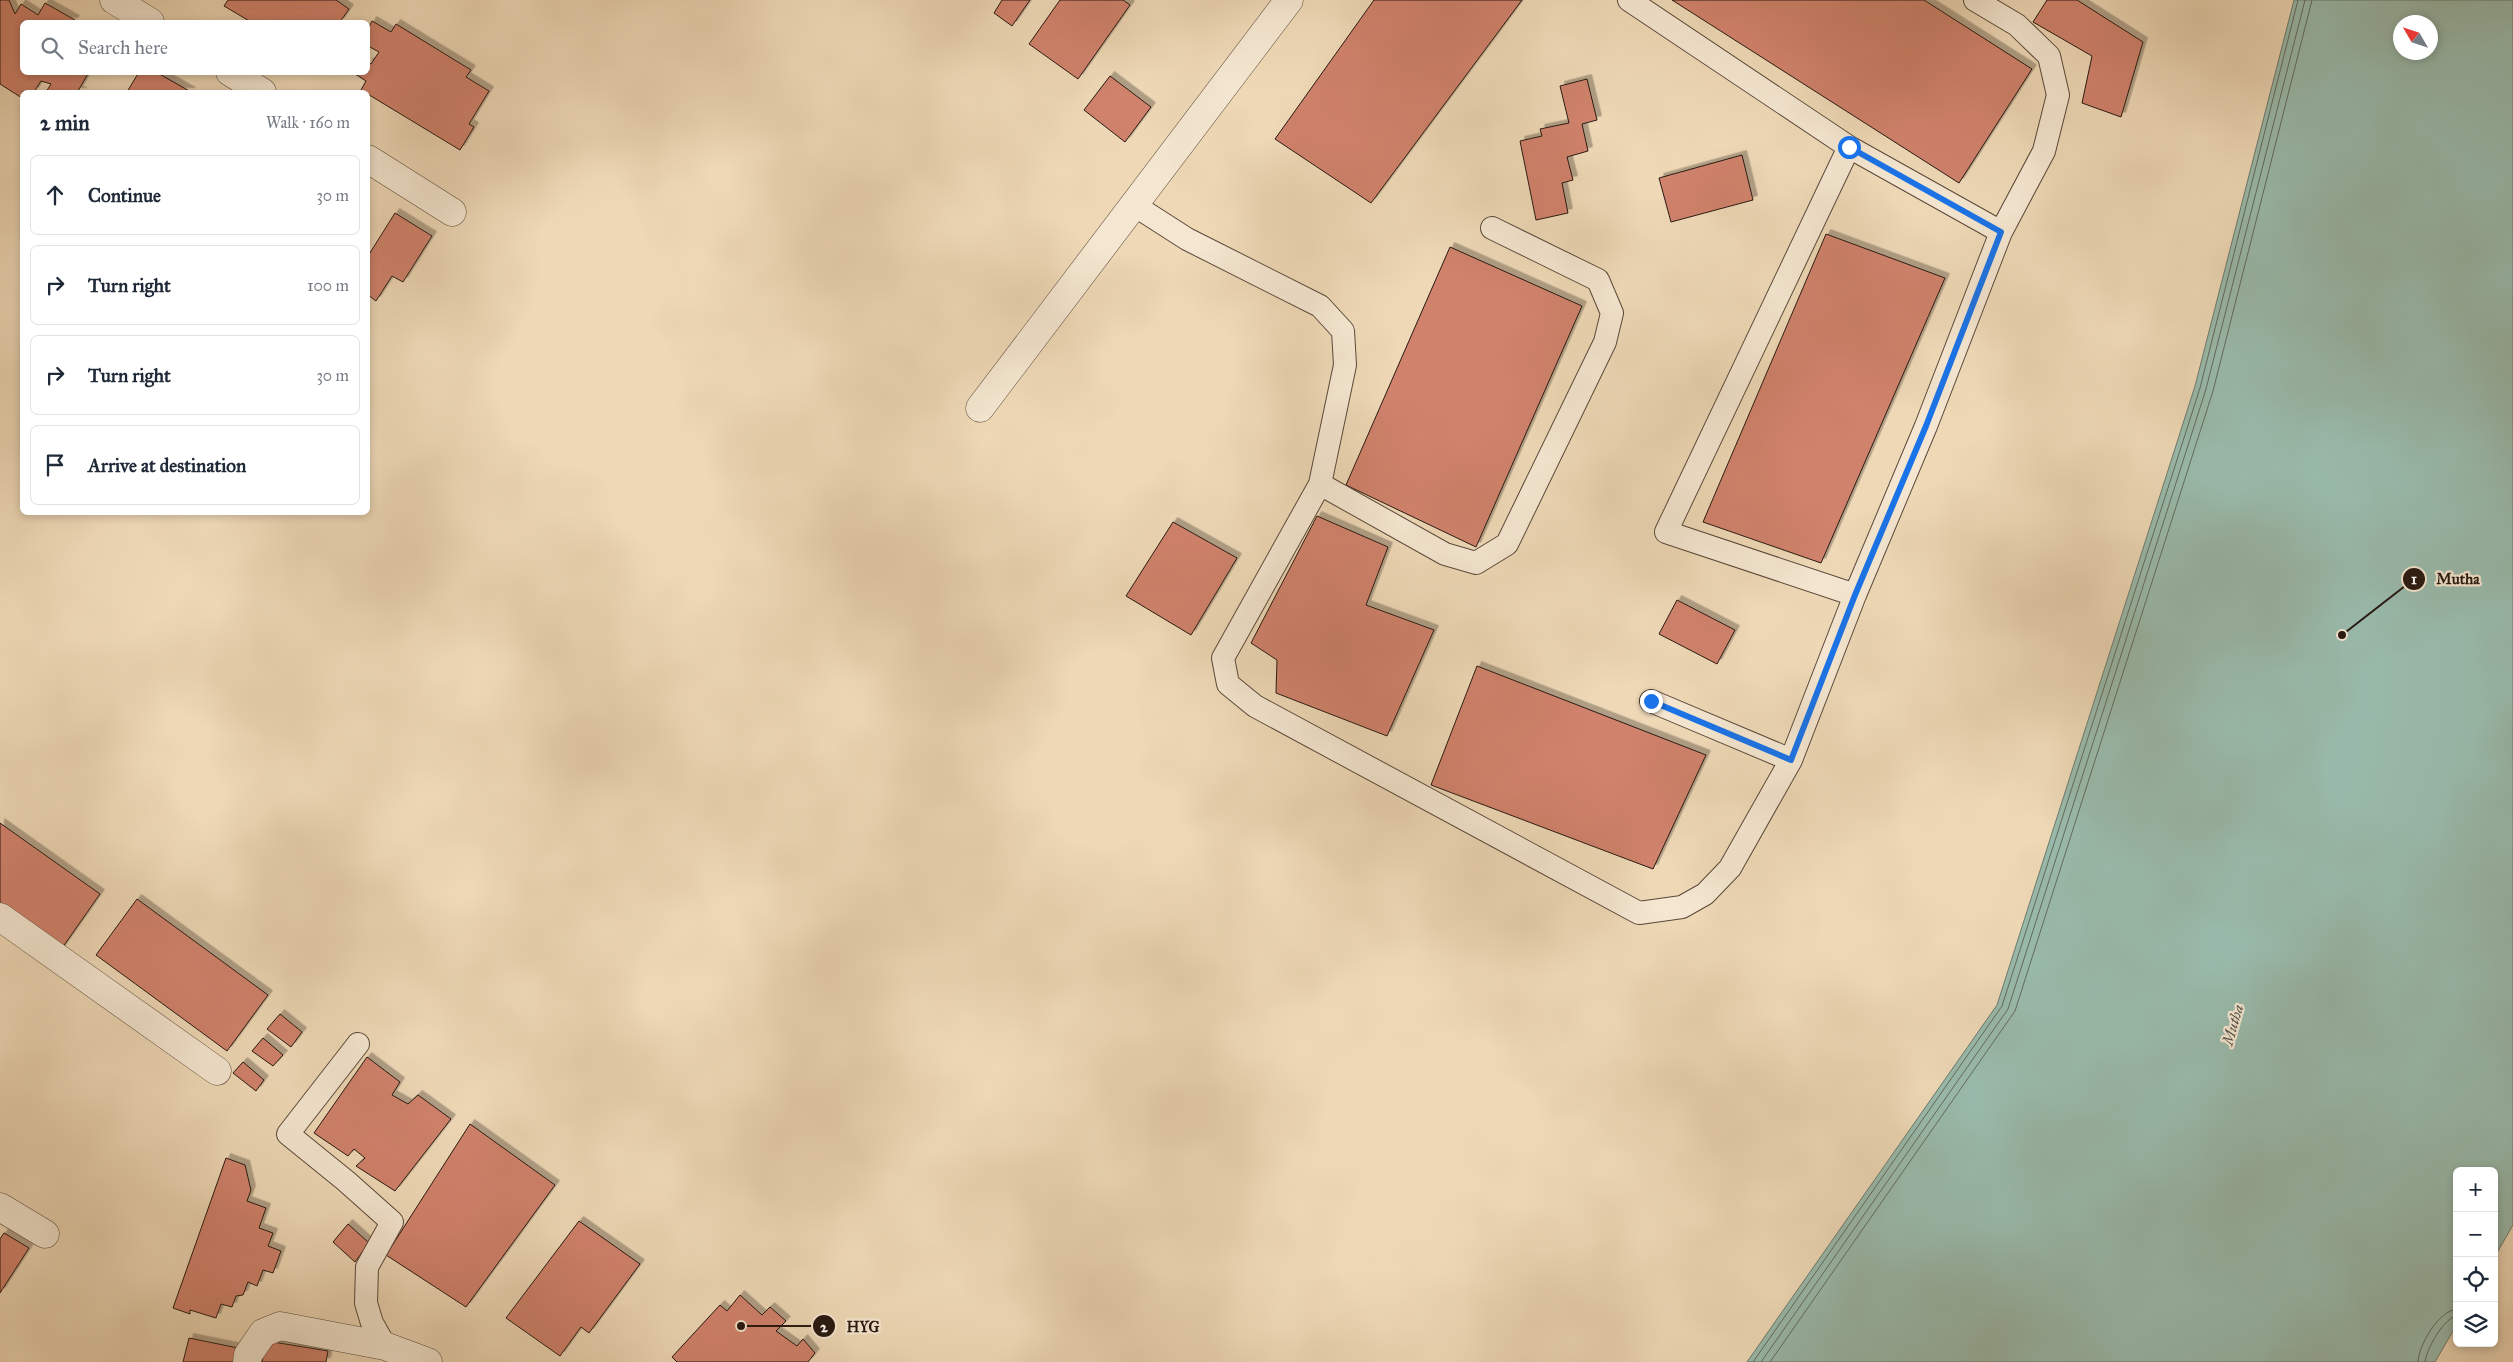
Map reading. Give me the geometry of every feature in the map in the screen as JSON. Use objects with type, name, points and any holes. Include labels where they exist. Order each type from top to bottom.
[{"type":"street","points":[[114,0],[147,20]]},
{"type":"street","points":[[980,408],[1290,0]]},
{"type":"street","points":[[235,75],[259,90]]},
{"type":"street","points":[[370,160],[452,212]]},
{"type":"street","points":[[0,917],[217,1071]]},
{"type":"street","points":[[0,1207],[44,1234]]},
{"type":"street","points":[[247,1362],[248,1355],[263,1333],[280,1326],[385,1346],[428,1362]]},
{"type":"lane","points":[[1630,0],[1849,147],[2001,232]]},
{"type":"lane","points":[[1134,205],[1187,239],[1320,306],[1342,331],[1345,365],[1320,484],[1223,658],[1228,684],[1255,706],[1639,913],[1682,907],[1705,894],[1730,868],[1791,760],[1855,595],[1926,426],[2001,232],[2044,151],[2058,95],[2049,56],[2017,25],[1975,0]]},
{"type":"lane","points":[[1849,147],[1666,532],[1855,595]]},
{"type":"lane","points":[[1320,484],[1445,554],[1476,562],[1507,544],[1605,342],[1612,313],[1598,280],[1492,228]]},
{"type":"lane","points":[[1651,701],[1791,760]]},
{"type":"lane","points":[[358,1044],[288,1134],[346,1180],[392,1222],[368,1267],[366,1303],[372,1323],[385,1346]]},
{"type":"water","points":[[2294,0],[2513,0],[2513,1225],[2498,1251],[2498,1167],[2453,1167],[2453,1331],[2435,1362],[1747,1362],[1997,1005],[2195,386]]},
{"type":"building","points":[[0,0],[9,0],[15,14],[21,4],[38,15],[45,3],[75,20],[20,20],[20,75],[87,75],[79,90],[47,90],[51,84],[41,81],[35,90],[20,90],[20,97],[0,84]]},
{"type":"building","points":[[228,0],[336,0],[349,9],[341,20],[248,20],[224,6]]},
{"type":"building","points":[[1002,0],[1030,0],[1012,26],[994,13]]},
{"type":"building","points":[[1060,0],[1123,0],[1130,5],[1078,79],[1029,44]]},
{"type":"building","points":[[1374,0],[1522,0],[1371,203],[1275,139]]},
{"type":"building","points":[[1672,0],[1924,0],[2032,69],[1959,183]]},
{"type":"building","points":[[2047,0],[2077,0],[2143,42],[2121,117],[2082,103],[2092,56],[2033,22]]},
{"type":"building","points":[[372,21],[391,32],[396,24],[471,70],[466,77],[489,91],[469,124],[474,127],[460,150],[370,95],[370,90],[361,90],[366,81],[357,75],[370,75],[370,63],[379,52],[370,47],[370,25]]},
{"type":"building","points":[[137,75],[161,75],[188,90],[128,90]]},
{"type":"building","points":[[1110,76],[1151,107],[1125,142],[1084,110]]},
{"type":"building","points":[[1587,79],[1597,120],[1582,124],[1588,151],[1567,157],[1573,180],[1562,183],[1568,213],[1536,220],[1520,141],[1542,136],[1540,129],[1569,123],[1560,86]]},
{"type":"building","points":[[1742,155],[1753,200],[1671,222],[1659,178]]},
{"type":"building","points":[[395,213],[432,236],[403,282],[392,276],[376,301],[370,296],[370,253]]},
{"type":"building","points":[[1826,234],[1945,278],[1821,563],[1703,522]]},
{"type":"building","points":[[1450,247],[1582,306],[1476,547],[1346,485]]},
{"type":"building","points":[[1317,516],[1388,547],[1366,605],[1434,630],[1387,736],[1276,693],[1277,660],[1251,643]]},
{"type":"building","points":[[1173,522],[1237,558],[1191,635],[1126,596]]},
{"type":"building","points":[[1677,600],[1735,630],[1717,664],[1659,634]]},
{"type":"building","points":[[1477,666],[1706,755],[1653,869],[1431,785]]},
{"type":"building","points":[[0,823],[100,894],[60,951],[0,908]]},
{"type":"building","points":[[137,899],[268,995],[227,1051],[96,955]]},
{"type":"building","points":[[280,1014],[302,1032],[291,1047],[267,1029]]},
{"type":"building","points":[[263,1038],[283,1055],[273,1066],[252,1051]]},
{"type":"building","points":[[367,1057],[400,1082],[392,1095],[408,1104],[418,1095],[451,1119],[395,1191],[356,1166],[365,1158],[354,1149],[348,1156],[314,1133]]},
{"type":"building","points":[[243,1062],[264,1080],[256,1091],[233,1073]]},
{"type":"building","points":[[470,1124],[555,1185],[466,1307],[386,1255]]},
{"type":"building","points":[[226,1158],[245,1165],[251,1190],[247,1201],[266,1208],[259,1228],[273,1233],[268,1246],[281,1251],[273,1273],[263,1270],[257,1286],[248,1282],[243,1295],[236,1296],[232,1307],[221,1304],[216,1318],[190,1310],[190,1314],[173,1308]]},
{"type":"building","points":[[579,1221],[640,1264],[589,1333],[581,1327],[560,1356],[506,1318]]},
{"type":"building","points":[[348,1224],[369,1243],[355,1262],[333,1242]]},
{"type":"building","points":[[4,1233],[29,1248],[0,1293],[0,1239]]},
{"type":"building","points":[[740,1295],[762,1315],[770,1307],[786,1321],[776,1331],[797,1346],[803,1339],[815,1353],[808,1362],[677,1362],[672,1357],[720,1305],[727,1311]]},
{"type":"building","points":[[189,1338],[238,1348],[234,1362],[183,1362]]},
{"type":"building","points":[[267,1341],[328,1351],[326,1362],[262,1362]]},
{"type":"place","name":"Mutha","points":[[2342,635]]},
{"type":"place","name":"HYG","points":[[741,1326]]},
{"type":"route","points":[[1651,701],[1791,760],[1855,595],[1926,426],[2001,232],[1849,147]]}]
